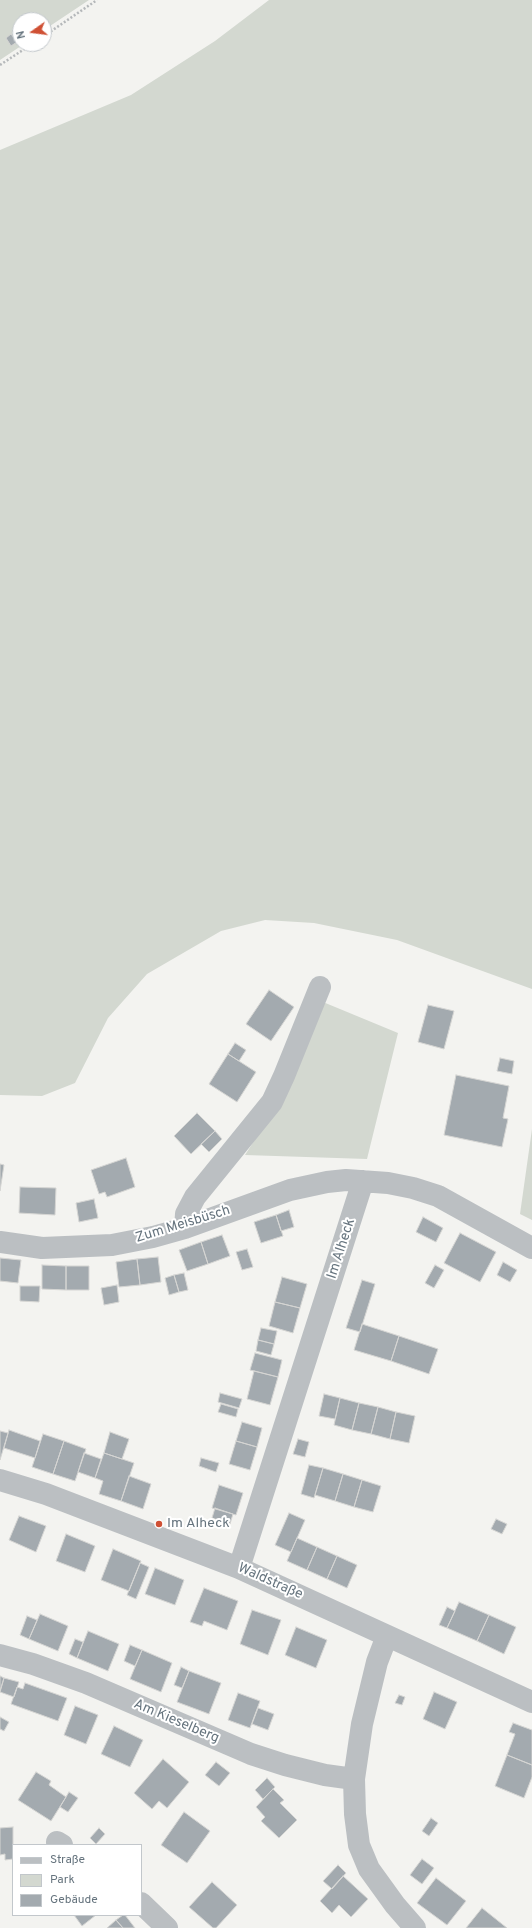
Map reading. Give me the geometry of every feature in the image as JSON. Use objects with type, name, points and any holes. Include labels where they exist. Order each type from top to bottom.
[{"type":"street","points":[[185,1228],[186,1214],[195,1198],[272,1102],[320,987]]},
{"type":"street","name":"Zum Meisbüsch","points":[[0,1242],[42,1248],[106,1245],[153,1237],[185,1228],[290,1190],[327,1182],[346,1180],[413,1188],[438,1196],[532,1248]]},
{"type":"street","name":"Im Alheck","points":[[239,1568],[363,1181]]},
{"type":"street","name":"Waldstraße","points":[[0,1480],[46,1494],[239,1568],[532,1702]]},
{"type":"street","points":[[387,1636],[377,1662],[362,1724],[354,1779],[355,1814],[359,1845],[369,1870],[394,1905],[415,1928]]},
{"type":"street","name":"Am Kieselberg","points":[[0,1655],[33,1664],[86,1683],[251,1754],[285,1766],[318,1774],[354,1779]]},
{"type":"street","points":[[142,1904],[167,1928]]},
{"type":"path","points":[[52,31],[97,0]]},
{"type":"path","points":[[0,65],[20,52]]},
{"type":"green space","points":[[0,0],[89,0],[52,25],[52,12],[12,12],[12,52],[0,60]]},
{"type":"green space","points":[[269,0],[532,0],[532,989],[397,940],[314,923],[265,920],[221,931],[147,974],[108,1018],[75,1083],[42,1096],[0,1095],[0,150],[131,95],[215,41]]},
{"type":"green space","points":[[323,1002],[398,1033],[367,1159],[245,1155],[279,1102]]},
{"type":"green space","points":[[532,1129],[532,1220],[520,1214]]},
{"type":"building","points":[[11,34],[12,45],[11,46],[6,38]]},
{"type":"building","points":[[269,990],[294,1007],[271,1041],[246,1024]]},
{"type":"building","points":[[428,1005],[454,1011],[444,1049],[418,1042]]},
{"type":"building","points":[[235,1043],[246,1050],[239,1061],[228,1054]]},
{"type":"building","points":[[228,1054],[256,1072],[237,1102],[209,1084]]},
{"type":"building","points":[[500,1058],[514,1061],[512,1074],[497,1071]]},
{"type":"building","points":[[456,1075],[509,1086],[503,1118],[508,1119],[502,1147],[444,1135]]},
{"type":"building","points":[[197,1113],[215,1131],[191,1154],[174,1136]]},
{"type":"building","points":[[215,1131],[222,1139],[209,1152],[201,1144]]},
{"type":"building","points":[[126,1158],[135,1187],[107,1197],[105,1192],[99,1194],[91,1170]]},
{"type":"building","points":[[0,1164],[4,1165],[0,1191]]},
{"type":"building","points":[[20,1187],[56,1188],[55,1215],[19,1213]]},
{"type":"building","points":[[94,1199],[98,1218],[79,1222],[76,1203]]},
{"type":"building","points":[[289,1210],[294,1227],[281,1231],[276,1215]]},
{"type":"building","points":[[276,1215],[283,1236],[261,1243],[254,1222]]},
{"type":"building","points":[[423,1217],[443,1228],[436,1242],[416,1232]]},
{"type":"building","points":[[460,1233],[496,1252],[480,1282],[444,1263]]},
{"type":"building","points":[[222,1235],[230,1256],[208,1264],[201,1242]]},
{"type":"building","points":[[201,1242],[208,1264],[187,1271],[179,1250]]},
{"type":"building","points":[[247,1249],[253,1267],[242,1270],[236,1252]]},
{"type":"building","points":[[158,1257],[161,1282],[140,1285],[137,1259]]},
{"type":"building","points":[[0,1258],[21,1260],[18,1283],[0,1281]]},
{"type":"building","points":[[137,1259],[140,1285],[119,1287],[116,1262]]},
{"type":"building","points":[[503,1262],[517,1270],[510,1282],[497,1275]]},
{"type":"building","points":[[42,1265],[66,1266],[66,1290],[42,1289]]},
{"type":"building","points":[[435,1265],[444,1270],[434,1288],[425,1283]]},
{"type":"building","points":[[66,1266],[89,1266],[89,1290],[66,1290]]},
{"type":"building","points":[[184,1273],[188,1290],[179,1292],[174,1275]]},
{"type":"building","points":[[174,1275],[179,1292],[169,1295],[165,1278]]},
{"type":"building","points":[[282,1277],[307,1284],[300,1308],[275,1302]]},
{"type":"building","points":[[362,1280],[375,1284],[360,1332],[346,1328]]},
{"type":"building","points":[[117,1285],[119,1302],[104,1305],[101,1288]]},
{"type":"building","points":[[20,1286],[40,1286],[39,1302],[20,1301]]},
{"type":"building","points":[[275,1302],[300,1308],[293,1333],[269,1326]]},
{"type":"building","points":[[362,1324],[399,1336],[391,1361],[354,1350]]},
{"type":"building","points":[[261,1328],[277,1331],[274,1344],[258,1340]]},
{"type":"building","points":[[399,1336],[438,1349],[429,1374],[391,1361]]},
{"type":"building","points":[[258,1340],[274,1344],[271,1355],[256,1351]]},
{"type":"building","points":[[255,1353],[282,1360],[278,1377],[250,1370]]},
{"type":"building","points":[[254,1371],[278,1377],[270,1405],[247,1399]]},
{"type":"building","points":[[220,1393],[242,1399],[239,1408],[218,1402]]},
{"type":"building","points":[[324,1394],[340,1398],[335,1419],[319,1416]]},
{"type":"building","points":[[340,1398],[359,1403],[352,1430],[334,1425]]},
{"type":"building","points":[[359,1403],[378,1407],[371,1434],[352,1430]]},
{"type":"building","points":[[221,1404],[238,1409],[236,1417],[218,1412]]},
{"type":"building","points":[[378,1407],[396,1412],[390,1439],[371,1434]]},
{"type":"building","points":[[396,1412],[415,1416],[409,1443],[390,1439]]},
{"type":"building","points":[[242,1422],[262,1428],[257,1447],[236,1441]]},
{"type":"building","points":[[9,1430],[40,1441],[35,1458],[4,1448]]},
{"type":"building","points":[[0,1431],[8,1433],[0,1460]]},
{"type":"building","points":[[110,1432],[129,1439],[122,1459],[104,1453]]},
{"type":"building","points":[[43,1434],[64,1441],[53,1474],[32,1467]]},
{"type":"building","points":[[298,1439],[309,1442],[305,1457],[293,1454]]},
{"type":"building","points":[[64,1441],[86,1449],[75,1481],[53,1474]]},
{"type":"building","points":[[236,1441],[257,1447],[250,1470],[229,1464]]},
{"type":"building","points":[[84,1453],[101,1459],[95,1478],[78,1472]]},
{"type":"building","points":[[104,1453],[134,1463],[121,1501],[99,1494],[103,1481],[95,1478]]},
{"type":"building","points":[[201,1458],[219,1463],[216,1472],[199,1466]]},
{"type":"building","points":[[309,1465],[323,1468],[314,1498],[301,1494]]},
{"type":"building","points":[[323,1468],[343,1474],[335,1501],[315,1495]]},
{"type":"building","points":[[343,1474],[362,1480],[354,1507],[335,1501]]},
{"type":"building","points":[[129,1476],[151,1484],[143,1509],[121,1501]]},
{"type":"building","points":[[362,1480],[381,1486],[373,1512],[354,1507]]},
{"type":"building","points":[[219,1485],[243,1493],[236,1515],[212,1508]]},
{"type":"building","points":[[215,1508],[233,1514],[230,1524],[212,1518]]},
{"type":"building","points":[[289,1513],[305,1520],[291,1552],[275,1545]]},
{"type":"building","points":[[19,1516],[46,1526],[36,1552],[9,1540]]},
{"type":"building","points":[[496,1519],[507,1524],[502,1534],[491,1529]]},
{"type":"building","points":[[66,1534],[95,1546],[85,1572],[56,1561]]},
{"type":"building","points":[[297,1538],[317,1547],[307,1570],[287,1561]]},
{"type":"building","points":[[317,1547],[337,1556],[327,1579],[307,1570]]},
{"type":"building","points":[[113,1549],[141,1561],[129,1591],[101,1580]]},
{"type":"building","points":[[337,1556],[357,1565],[347,1588],[327,1579]]},
{"type":"building","points":[[140,1563],[149,1567],[136,1599],[127,1595]]},
{"type":"building","points":[[155,1568],[184,1580],[175,1605],[145,1594]]},
{"type":"building","points":[[204,1588],[238,1601],[227,1630],[204,1621],[202,1626],[190,1622]]},
{"type":"building","points":[[459,1602],[489,1615],[477,1641],[447,1628]]},
{"type":"building","points":[[447,1607],[455,1611],[447,1628],[439,1625]]},
{"type":"building","points":[[252,1610],[281,1620],[268,1655],[240,1644]]},
{"type":"building","points":[[40,1614],[68,1626],[58,1651],[29,1639]]},
{"type":"building","points":[[489,1615],[516,1627],[504,1654],[477,1641]]},
{"type":"building","points":[[27,1616],[37,1620],[29,1639],[20,1635]]},
{"type":"building","points":[[296,1627],[327,1640],[316,1668],[285,1655]]},
{"type":"building","points":[[88,1631],[119,1644],[108,1671],[77,1658]]},
{"type":"building","points":[[75,1639],[83,1642],[77,1658],[69,1654]]},
{"type":"building","points":[[130,1645],[142,1650],[135,1666],[124,1661]]},
{"type":"building","points":[[142,1650],[172,1663],[161,1692],[130,1679]]},
{"type":"building","points":[[181,1667],[189,1671],[182,1688],[174,1685]]},
{"type":"building","points":[[189,1671],[221,1683],[209,1714],[177,1702]]},
{"type":"building","points":[[0,1676],[4,1678],[0,1691]]},
{"type":"building","points":[[4,1678],[19,1682],[14,1697],[0,1692]]},
{"type":"building","points":[[25,1683],[67,1698],[58,1721],[11,1704],[17,1687],[23,1689]]},
{"type":"building","points":[[434,1692],[457,1702],[445,1729],[423,1719]]},
{"type":"building","points":[[238,1693],[260,1701],[250,1728],[228,1720]]},
{"type":"building","points":[[399,1695],[405,1697],[402,1705],[395,1703]]},
{"type":"building","points":[[75,1706],[98,1715],[86,1744],[64,1735]]},
{"type":"building","points":[[258,1708],[274,1714],[268,1730],[252,1724]]},
{"type":"building","points":[[0,1717],[9,1722],[4,1731],[0,1729]]},
{"type":"building","points":[[513,1723],[532,1730],[532,1765],[507,1755],[515,1734],[509,1732]]},
{"type":"building","points":[[114,1726],[143,1740],[130,1767],[101,1754]]},
{"type":"building","points":[[507,1755],[532,1765],[532,1777],[524,1798],[495,1786]]},
{"type":"building","points":[[163,1759],[189,1782],[167,1808],[159,1801],[152,1809],[134,1793]]},
{"type":"building","points":[[216,1762],[230,1773],[219,1786],[205,1775]]},
{"type":"building","points":[[36,1772],[51,1781],[49,1785],[66,1797],[51,1821],[18,1800]]},
{"type":"building","points":[[267,1778],[275,1787],[263,1799],[255,1790]]},
{"type":"building","points":[[273,1789],[284,1800],[280,1803],[297,1820],[279,1838],[261,1821],[265,1817],[256,1807]]},
{"type":"building","points":[[69,1792],[78,1798],[68,1812],[60,1807]]},
{"type":"building","points":[[184,1812],[210,1831],[187,1863],[161,1845]]},
{"type":"building","points":[[431,1818],[438,1823],[429,1836],[422,1831]]},
{"type":"building","points":[[13,1827],[12,1859],[5,1860],[5,1854],[0,1855],[0,1828]]},
{"type":"building","points":[[99,1828],[105,1834],[96,1844],[90,1838]]},
{"type":"building","points":[[422,1859],[434,1868],[422,1884],[410,1875]]},
{"type":"building","points":[[338,1865],[346,1873],[332,1889],[323,1881]]},
{"type":"building","points":[[343,1876],[368,1899],[351,1917],[339,1905],[332,1913],[320,1901]]},
{"type":"building","points":[[436,1878],[466,1901],[447,1925],[417,1903]]},
{"type":"building","points":[[212,1882],[237,1905],[216,1928],[213,1928],[189,1907]]},
{"type":"building","points":[[482,1908],[507,1928],[466,1928]]},
{"type":"building","points":[[75,1916],[95,1916],[82,1926]]},
{"type":"building","points":[[122,1916],[126,1916],[135,1928],[123,1928],[116,1920]]},
{"type":"building","points":[[116,1920],[123,1928],[107,1928]]},
{"type":"place","name":"Im Alheck","points":[[159,1524]]}]
